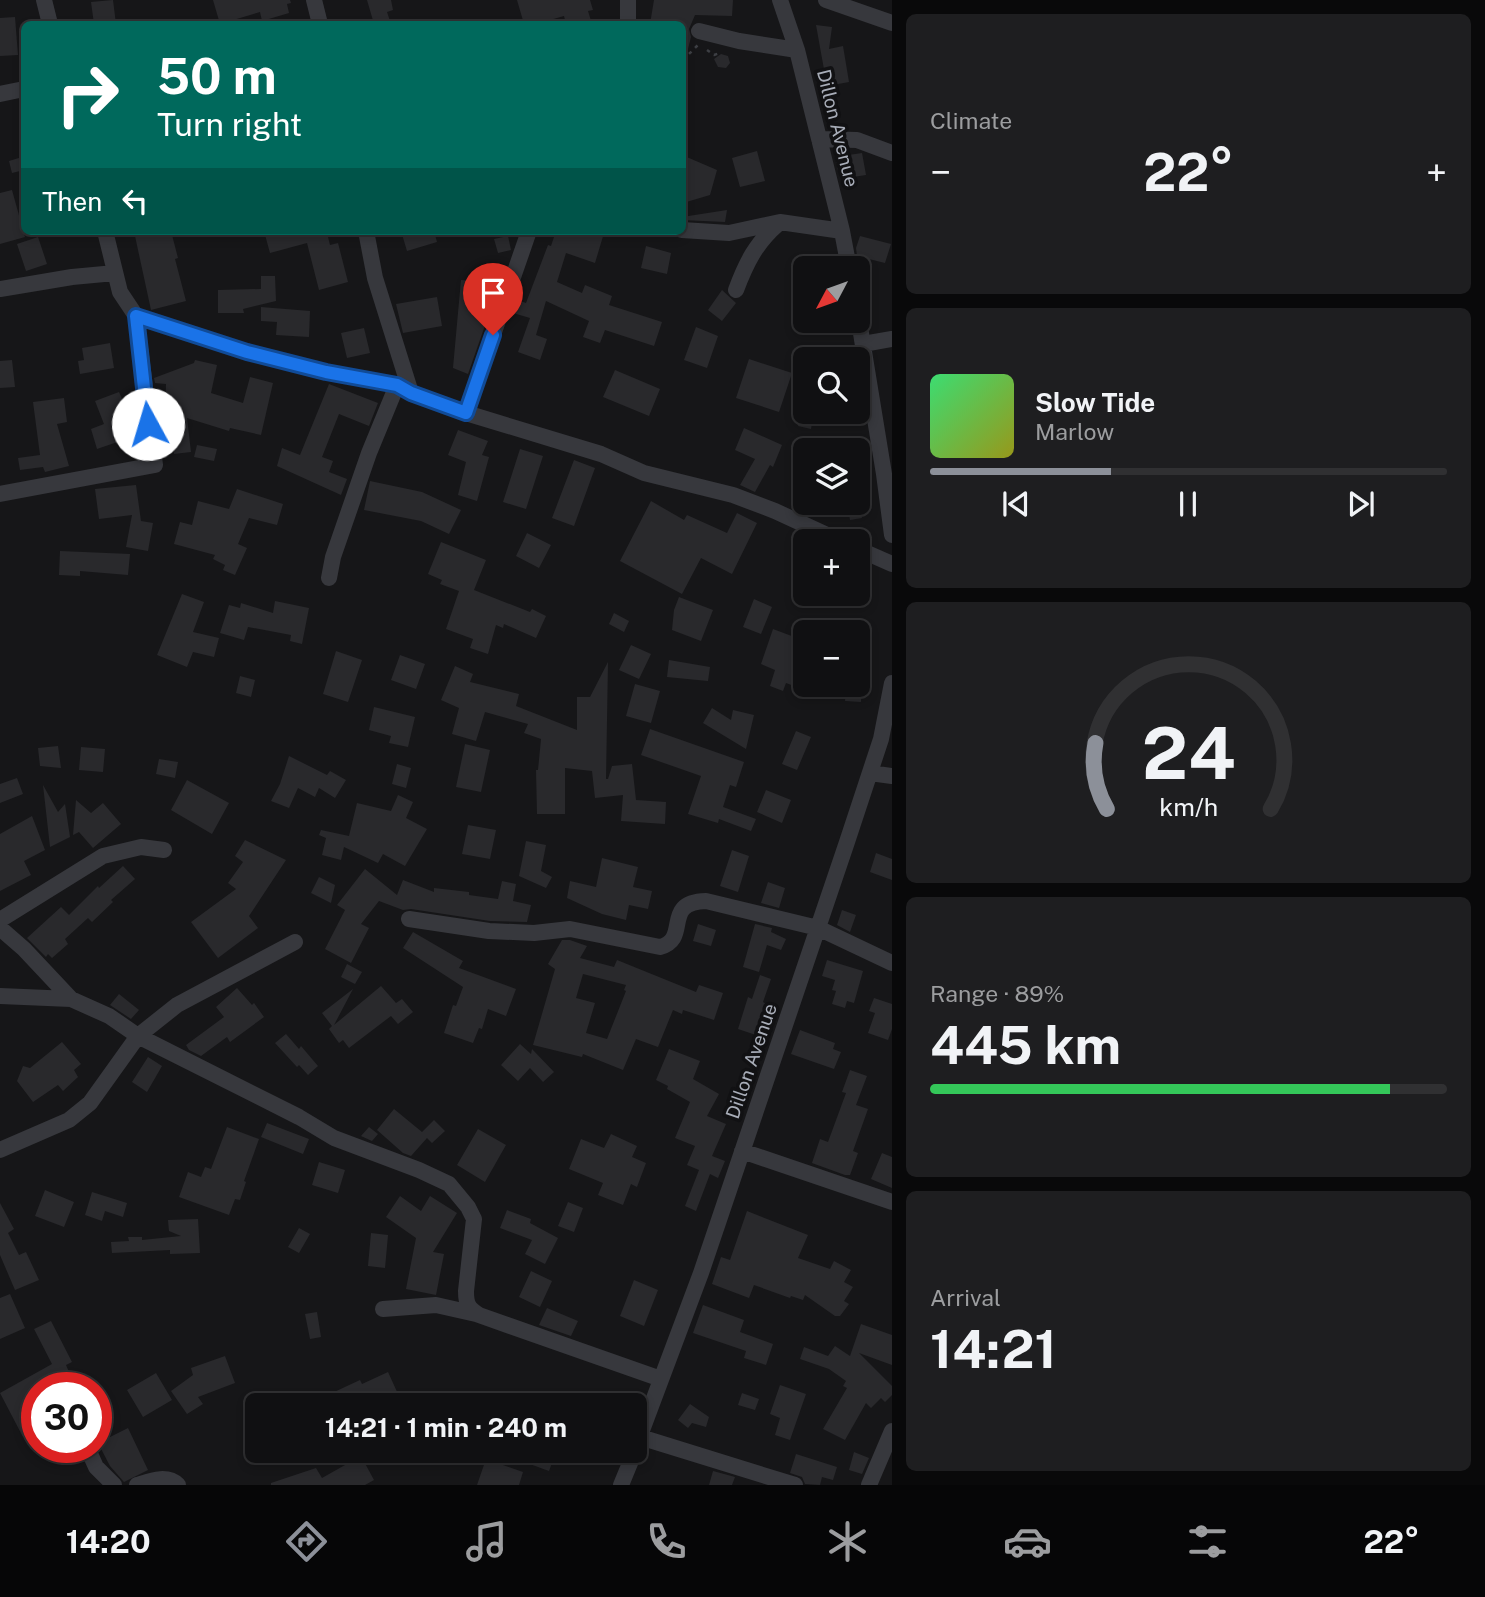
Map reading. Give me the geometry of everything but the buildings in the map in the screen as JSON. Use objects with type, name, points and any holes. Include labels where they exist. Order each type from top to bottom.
[{"type":"street","points":[[44,0],[49,21]]},
{"type":"street","points":[[314,0],[319,21]]},
{"type":"street","points":[[628,0],[628,21]]},
{"type":"street","name":"Dillon Avenue","points":[[780,0],[797,50],[847,256]]},
{"type":"street","points":[[826,0],[892,23]]},
{"type":"street","points":[[699,31],[738,41],[797,50]]},
{"type":"street","points":[[0,94],[21,90]]},
{"type":"street","points":[[819,139],[857,140],[892,153]]},
{"type":"street","points":[[686,230],[729,233],[780,222],[842,231]]},
{"type":"street","points":[[736,290],[752,252],[763,237],[780,222]]},
{"type":"street","points":[[0,494],[155,465],[136,316],[120,292],[106,235]]},
{"type":"street","points":[[329,578],[333,557],[369,453],[404,389],[375,278],[367,235]]},
{"type":"street","points":[[466,413],[528,235]]},
{"type":"street","points":[[0,289],[115,273]]},
{"type":"street","points":[[136,316],[247,352],[404,389],[466,413],[601,454],[644,473],[733,495],[812,529]]},
{"type":"street","points":[[861,333],[888,474],[892,535]]},
{"type":"street","points":[[863,344],[892,339]]},
{"type":"street","points":[[870,554],[892,564]]},
{"type":"street","name":"Dillon Avenue","points":[[647,1418],[701,1273],[870,773],[881,739],[892,683]]},
{"type":"street","points":[[870,773],[892,776]]},
{"type":"street","points":[[0,920],[103,856],[141,847],[164,850]]},
{"type":"street","points":[[409,919],[534,933],[570,929],[660,947],[674,940],[677,919],[682,910],[693,903],[706,901],[818,928],[892,963]]},
{"type":"street","points":[[0,928],[24,949],[71,999]]},
{"type":"street","points":[[0,1150],[69,1120],[90,1103],[138,1036],[177,1005],[295,942]]},
{"type":"street","points":[[0,996],[71,999],[109,1016],[138,1036],[299,1117],[334,1138],[449,1184],[474,1219],[468,1255],[466,1303],[479,1315]]},
{"type":"street","points":[[742,1151],[892,1202]]},
{"type":"street","points":[[383,1309],[436,1305],[479,1315],[661,1379]]},
{"type":"street","points":[[869,1485],[892,1431]]},
{"type":"street","points":[[647,1448],[795,1485]]},
{"type":"street","points":[[94,1463],[114,1485]]},
{"type":"street","name":"Dillon Avenue","points":[[621,1485],[630,1463]]},
{"type":"street","points":[[137,1485],[163,1479],[173,1480],[178,1485]]},
{"type":"route","points":[[148,424],[136,316],[247,352],[326,372],[397,385],[411,393],[466,413],[493,335]]}]
